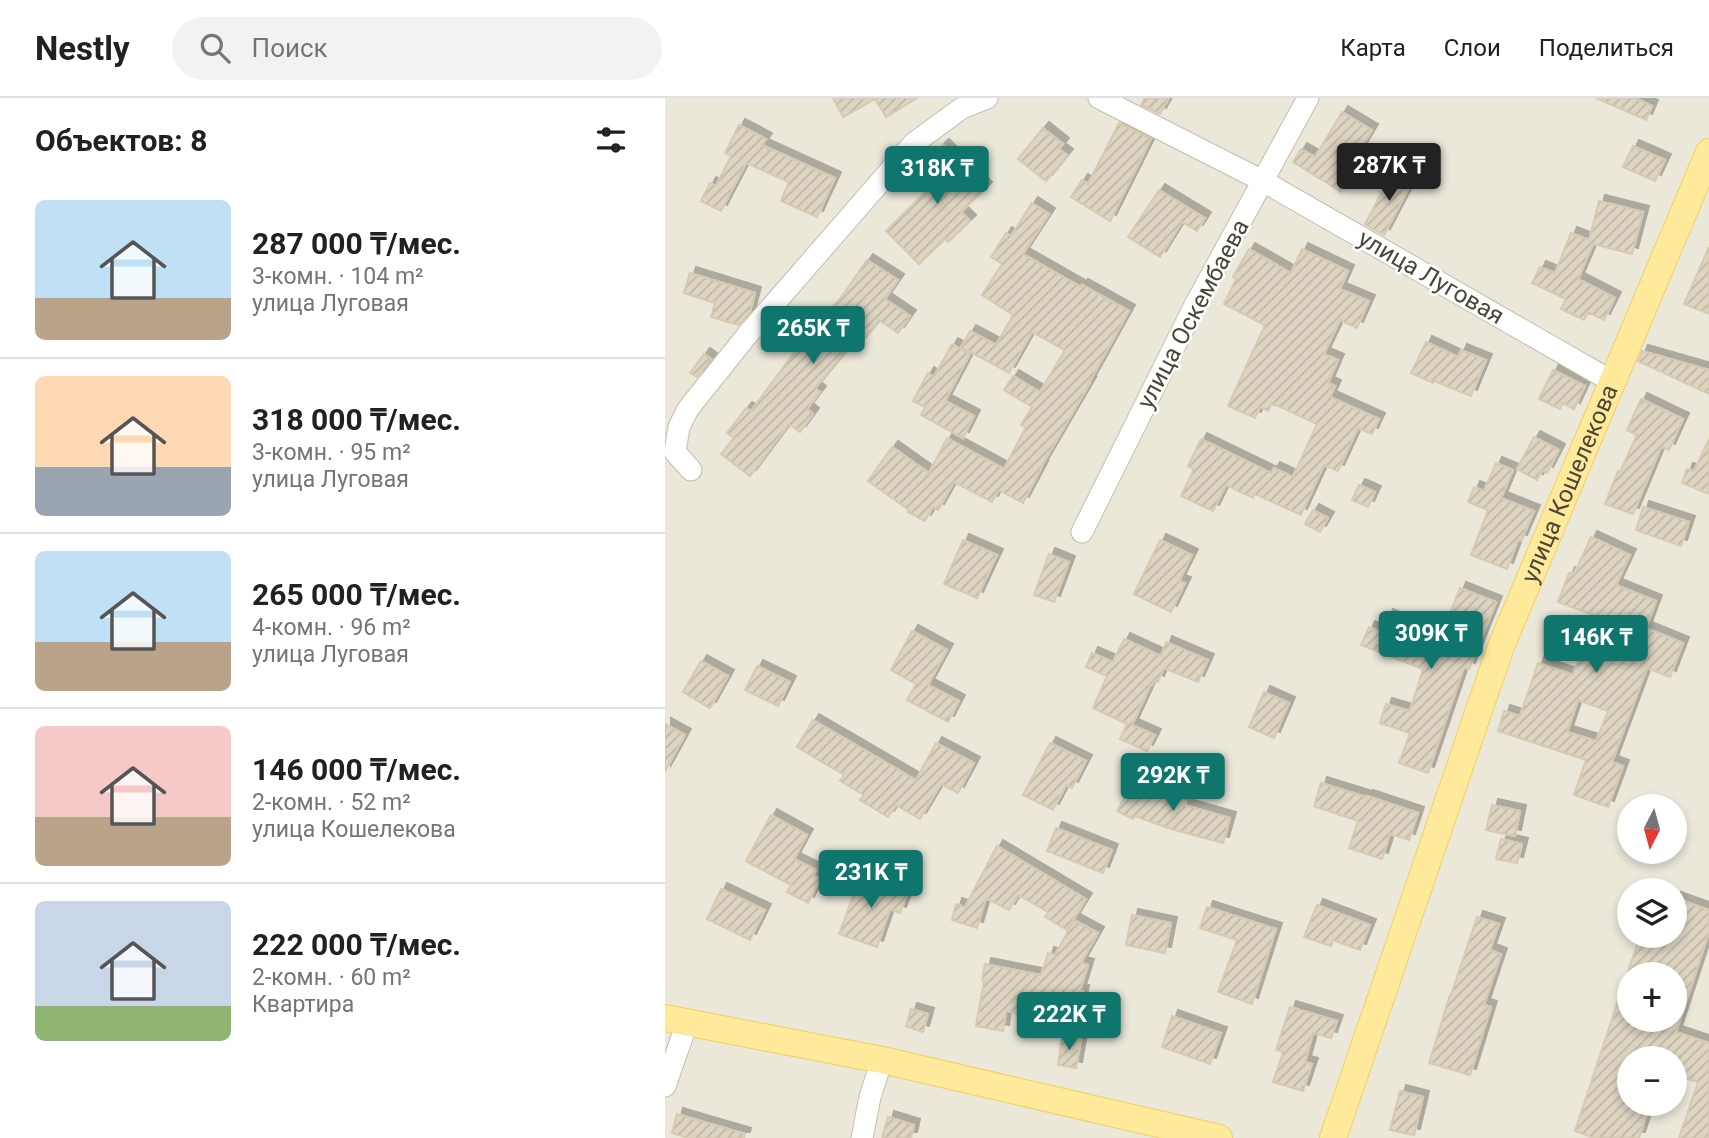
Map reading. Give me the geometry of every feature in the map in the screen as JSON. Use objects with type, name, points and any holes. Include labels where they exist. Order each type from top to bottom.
[{"type":"main road","name":"улица Кошелекова","points":[[1333,1138],[1500,649],[1709,152]]},
{"type":"main road","points":[[676,1021],[882,1060],[1219,1138]]},
{"type":"street","points":[[691,470],[675,452],[679,427],[688,409],[748,334],[914,143],[962,108],[987,98]]},
{"type":"street","name":"улица Луговая","points":[[1099,98],[1263,181],[1613,382]]},
{"type":"street","name":"улица Оскембаева","points":[[1082,532],[1195,305],[1308,98]]},
{"type":"street","points":[[665,1086],[676,1021]]},
{"type":"street","points":[[862,1138],[870,1097],[882,1060]]},
{"type":"shaded area","points":[[665,98],[1709,98],[1709,1138],[665,1138]]},
{"type":"building","points":[[833,98],[917,98],[886,117],[875,99],[843,117]]},
{"type":"building","points":[[1145,98],[1169,98],[1160,114],[1141,105]]},
{"type":"building","points":[[1596,98],[1635,98],[1652,106],[1646,120]]},
{"type":"building","points":[[1342,112],[1372,130],[1350,167],[1355,170],[1341,192],[1293,162],[1301,149],[1315,157]]},
{"type":"building","points":[[1119,123],[1151,139],[1110,221],[1071,197],[1082,180],[1088,184]]},
{"type":"building","points":[[739,125],[766,139],[762,145],[835,178],[817,217],[781,201],[789,182],[746,163],[721,211],[701,201],[710,183],[716,186],[731,156],[725,153]]},
{"type":"building","points":[[1043,128],[1063,144],[1059,149],[1067,155],[1046,181],[1018,159]]},
{"type":"building","points":[[943,145],[986,188],[961,212],[970,221],[948,242],[945,239],[919,264],[886,231],[933,185],[918,169]]},
{"type":"building","points":[[1633,146],[1665,160],[1655,181],[1623,167]]},
{"type":"building","points":[[1393,171],[1413,180],[1384,235],[1365,224]]},
{"type":"building","points":[[1159,190],[1205,218],[1197,231],[1182,222],[1160,257],[1128,237]]},
{"type":"building","points":[[1599,201],[1643,212],[1632,254],[1593,244],[1578,279],[1615,298],[1604,320],[1588,312],[1584,320],[1561,309],[1566,299],[1532,283],[1540,267],[1555,273],[1571,233],[1589,240]]},
{"type":"building","points":[[1032,203],[1049,214],[1023,254],[1129,311],[1023,503],[999,490],[992,502],[954,482],[938,510],[933,507],[925,521],[908,512],[909,510],[868,481],[892,447],[929,473],[947,438],[1004,469],[1026,427],[1021,425],[1032,407],[1004,390],[1013,376],[1040,392],[1065,350],[1032,332],[1009,373],[961,347],[970,331],[996,345],[1013,315],[982,295],[1002,264],[991,257],[1006,233],[1011,236]]},
{"type":"building","points":[[1709,247],[1709,314],[1684,304]]},
{"type":"building","points":[[1249,249],[1291,273],[1302,249],[1348,271],[1340,289],[1369,301],[1357,328],[1340,320],[1324,354],[1338,360],[1328,383],[1335,386],[1330,397],[1379,419],[1372,434],[1358,428],[1338,471],[1324,465],[1301,515],[1255,494],[1253,498],[1226,485],[1213,511],[1181,496],[1194,469],[1188,466],[1201,439],[1271,473],[1274,468],[1293,477],[1317,424],[1272,403],[1268,411],[1260,407],[1255,418],[1228,406],[1265,325],[1224,304],[1236,279],[1233,277]]},
{"type":"building","points":[[867,260],[898,280],[885,299],[910,316],[898,333],[879,320],[854,350],[850,346],[815,388],[820,392],[807,409],[813,414],[800,432],[789,424],[750,476],[721,454],[734,438],[727,433],[746,408],[751,411],[796,350],[835,306]]},
{"type":"building","points":[[690,273],[755,293],[750,312],[739,325],[711,317],[715,303],[684,293]]},
{"type":"building","points":[[1426,342],[1458,357],[1461,350],[1486,360],[1471,396],[1411,373]]},
{"type":"building","points":[[952,344],[970,354],[945,401],[974,416],[963,438],[921,415],[925,407],[913,401],[928,373],[934,377]]},
{"type":"building","points":[[1642,351],[1709,370],[1709,394],[1638,361]]},
{"type":"building","points":[[704,354],[711,359],[697,377],[690,373]]},
{"type":"building","points":[[1553,370],[1585,386],[1574,409],[1563,403],[1560,409],[1539,399]]},
{"type":"building","points":[[1641,399],[1683,419],[1669,450],[1661,447],[1633,514],[1605,504],[1637,435],[1627,430]]},
{"type":"building","points":[[1534,437],[1559,450],[1547,473],[1542,470],[1537,480],[1517,469]]},
{"type":"building","points":[[1709,439],[1709,494],[1682,483],[1687,469],[1694,471]]},
{"type":"building","points":[[1496,463],[1513,470],[1501,498],[1534,511],[1521,541],[1518,540],[1507,569],[1471,555],[1488,510],[1468,502],[1474,487],[1484,491]]},
{"type":"building","points":[[1359,485],[1375,492],[1368,507],[1352,500]]},
{"type":"building","points":[[1643,507],[1689,522],[1681,546],[1636,530]]},
{"type":"building","points":[[1313,510],[1328,518],[1320,532],[1305,524]]},
{"type":"building","points":[[1591,537],[1630,555],[1616,585],[1656,601],[1646,628],[1683,643],[1670,677],[1647,668],[1612,762],[1623,766],[1608,807],[1574,795],[1586,760],[1498,731],[1504,711],[1520,716],[1538,663],[1573,675],[1584,645],[1590,647],[1601,618],[1558,602],[1569,573],[1574,574]],"holes":[[[1578,700],[1608,711],[1596,741],[1567,732]]]},
{"type":"building","points":[[963,540],[997,555],[977,598],[944,584]]},
{"type":"building","points":[[1160,540],[1192,555],[1179,581],[1185,583],[1171,612],[1134,594]]},
{"type":"building","points":[[1049,554],[1069,562],[1054,602],[1034,595]]},
{"type":"building","points":[[1460,588],[1496,602],[1469,669],[1464,667],[1428,773],[1399,763],[1410,733],[1380,723],[1386,704],[1410,711],[1423,669],[1361,645],[1369,627],[1380,632],[1387,615],[1441,636]]},
{"type":"building","points":[[912,631],[947,650],[928,685],[959,701],[948,722],[907,700],[916,684],[891,670]]},
{"type":"building","points":[[1124,639],[1161,656],[1166,642],[1208,660],[1198,682],[1164,668],[1158,682],[1155,680],[1151,684],[1132,725],[1155,735],[1147,751],[1120,739],[1127,724],[1093,708],[1107,676],[1086,667],[1092,653],[1113,662]]},
{"type":"building","points":[[701,661],[728,676],[710,708],[683,692]]},
{"type":"building","points":[[757,666],[790,682],[778,706],[745,690]]},
{"type":"building","points":[[1264,692],[1289,703],[1274,738],[1249,727]]},
{"type":"building","points":[[813,720],[916,780],[936,743],[974,763],[958,793],[941,784],[920,819],[896,805],[888,817],[860,800],[864,795],[840,781],[844,775],[797,747]]},
{"type":"building","points":[[665,724],[685,735],[665,771]]},
{"type":"building","points":[[1050,743],[1086,761],[1072,788],[1066,785],[1053,810],[1023,795]]},
{"type":"building","points":[[1133,782],[1186,801],[1184,805],[1230,818],[1223,843],[1135,816],[1133,819],[1117,811]]},
{"type":"building","points":[[1321,783],[1418,813],[1409,840],[1390,834],[1382,859],[1349,848],[1358,821],[1314,806]]},
{"type":"building","points":[[1492,805],[1520,811],[1515,836],[1486,830]]},
{"type":"building","points":[[771,815],[807,835],[794,859],[816,870],[813,876],[820,879],[808,903],[787,892],[791,885],[746,861]]},
{"type":"building","points":[[1056,828],[1112,850],[1103,873],[1047,851]]},
{"type":"building","points":[[1501,839],[1522,844],[1517,863],[1496,859]]},
{"type":"building","points":[[997,846],[1086,899],[1067,930],[1045,917],[1048,912],[1018,895],[1009,910],[986,898],[977,928],[952,920],[956,904],[965,907]]},
{"type":"building","points":[[861,875],[908,892],[900,913],[890,909],[877,947],[839,934]]},
{"type":"building","points":[[721,889],[765,910],[750,940],[707,919]]},
{"type":"building","points":[[1687,902],[1709,910],[1709,932],[1687,999],[1687,962],[1631,962],[1636,948],[1687,948]]},
{"type":"building","points":[[1317,905],[1370,925],[1360,950],[1333,940],[1331,946],[1304,937]]},
{"type":"building","points":[[1207,907],[1276,929],[1252,1004],[1218,992],[1237,940],[1200,928]]},
{"type":"building","points":[[1132,915],[1171,923],[1165,953],[1126,945]]},
{"type":"building","points":[[1477,917],[1499,924],[1490,950],[1501,954],[1484,1005],[1491,1007],[1470,1075],[1429,1063]]},
{"type":"building","points":[[1074,920],[1098,933],[1081,963],[1088,965],[1080,991],[1083,991],[1076,1026],[1006,1011],[1003,1031],[976,1026],[985,964],[1041,975],[1048,953],[1055,955]]},
{"type":"building","points":[[1617,1004],[1617,1032],[1676,1032],[1709,1043],[1709,1138],[1679,1138],[1698,1082],[1687,1079],[1687,1046],[1617,1046],[1617,1116],[1646,1116],[1639,1138],[1594,1138],[1575,1131]]},
{"type":"building","points":[[1290,1007],[1337,1021],[1331,1038],[1313,1033],[1305,1062],[1312,1064],[1303,1091],[1273,1082],[1283,1052],[1276,1050]]},
{"type":"building","points":[[911,1009],[928,1014],[923,1032],[906,1026]]},
{"type":"building","points":[[1172,1016],[1221,1033],[1210,1064],[1162,1047]]},
{"type":"building","points":[[1062,1036],[1081,1040],[1076,1068],[1058,1065]]},
{"type":"building","points":[[1400,1091],[1423,1097],[1414,1135],[1390,1130]]},
{"type":"building","points":[[677,1114],[745,1134],[744,1138],[688,1138],[672,1133]]},
{"type":"building","points":[[888,1117],[914,1125],[911,1138],[882,1138]]}]
